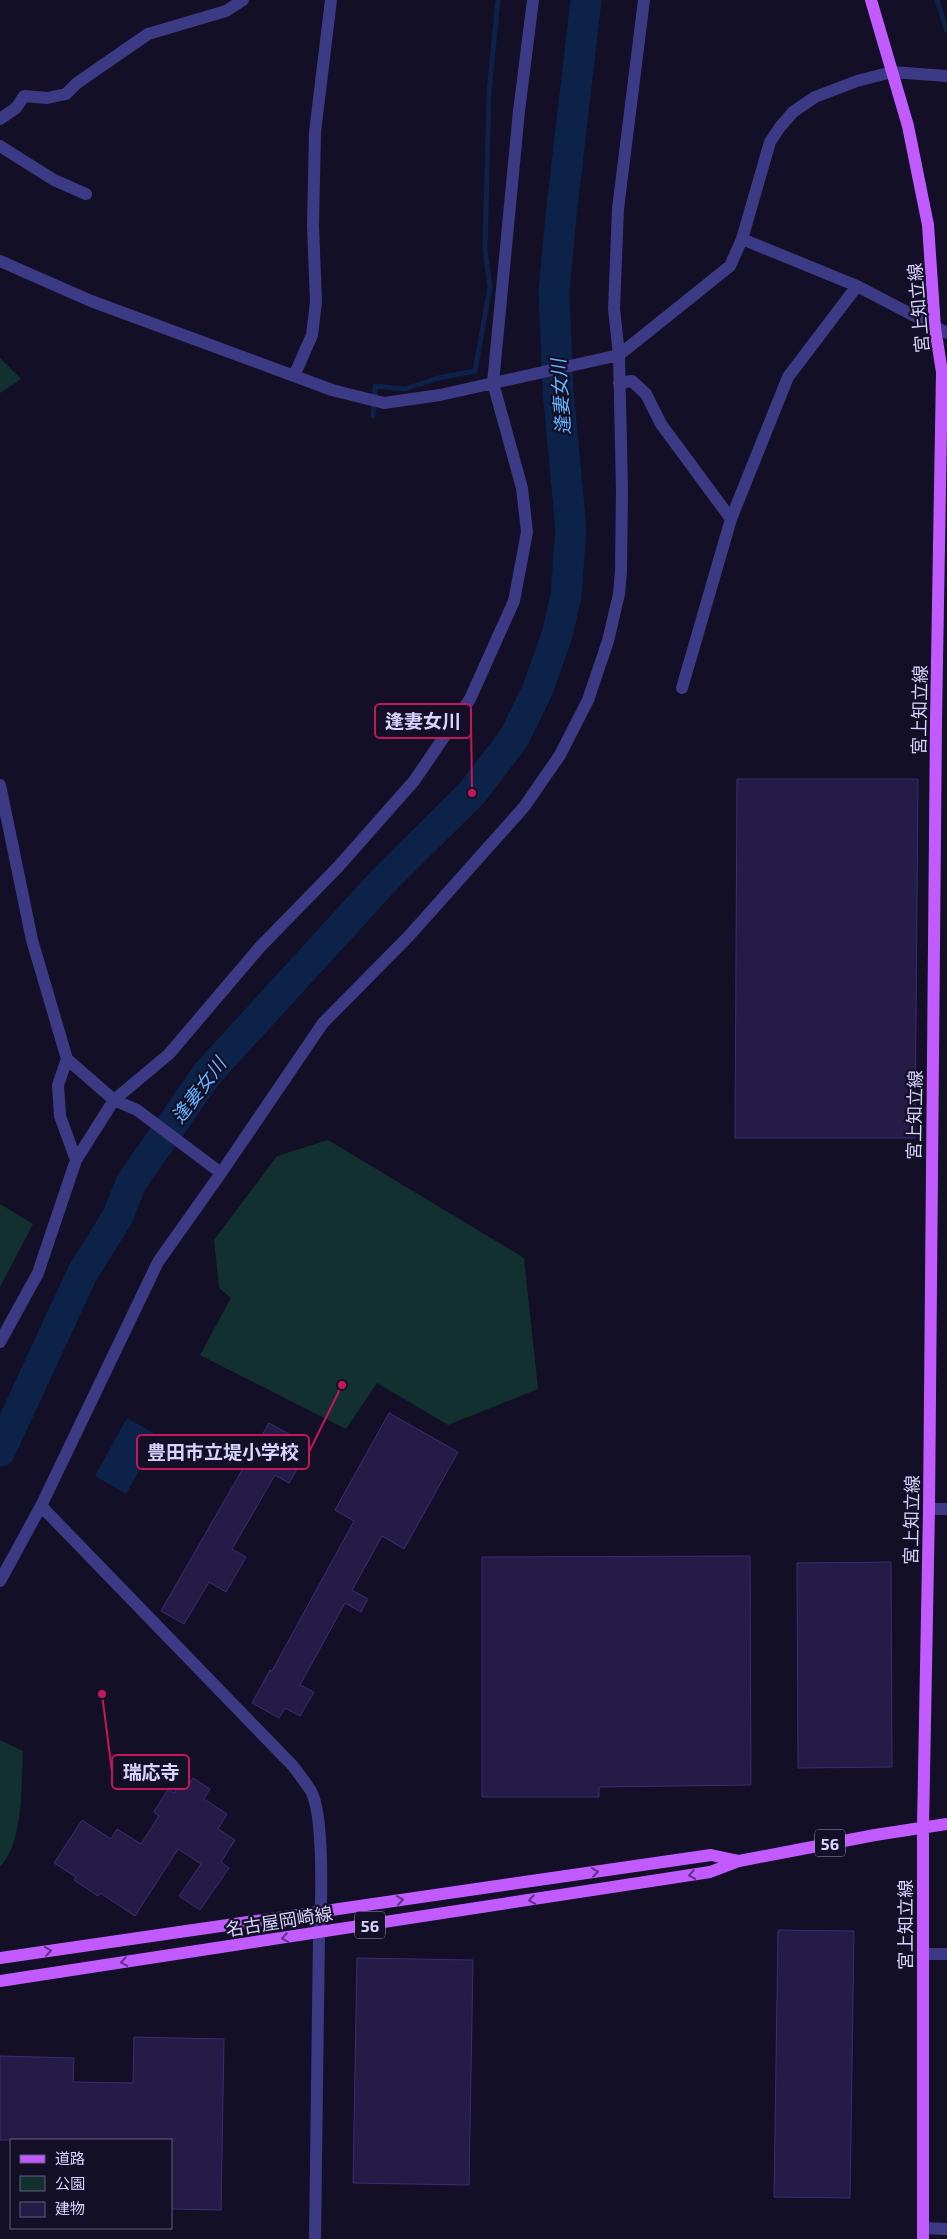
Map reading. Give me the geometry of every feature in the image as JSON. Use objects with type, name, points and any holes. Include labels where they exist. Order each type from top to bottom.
[{"type":"main road","name":"宮上知立線","points":[[871,0],[908,126],[928,225],[941,331],[942,381],[935,760],[929,1509],[923,1827],[923,2234]]},
{"type":"main road","name":"名古屋岡崎線","points":[[0,1981],[710,1872],[739,1861],[947,1824]]},
{"type":"main road","name":"名古屋岡崎線","points":[[0,1958],[711,1855],[739,1861]]},
{"type":"street","points":[[0,119],[16,108],[24,96],[47,98],[66,94],[77,83],[148,34],[221,6],[244,0]]},
{"type":"street","points":[[294,376],[312,335],[316,302],[313,226],[315,132],[331,0]]},
{"type":"street","points":[[0,1342],[38,1273],[76,1160],[114,1100],[169,1054],[260,947],[338,867],[414,781],[470,699],[514,601],[527,532],[522,488],[499,382],[519,111],[533,0]]},
{"type":"street","points":[[0,1581],[41,1506],[158,1262],[323,1023],[408,936],[524,807],[560,755],[588,700],[608,641],[619,594],[622,491],[619,355],[614,309],[618,209],[644,0]]},
{"type":"street","points":[[0,261],[91,301],[332,390],[384,403],[440,395],[619,355],[721,274],[734,259],[742,239],[762,164],[770,142],[793,112],[815,97],[857,81],[892,72],[947,76]]},
{"type":"street","points":[[0,146],[54,180],[86,194]]},
{"type":"street","points":[[742,239],[857,286],[941,331]]},
{"type":"street","points":[[682,688],[731,519],[788,377],[857,286]]},
{"type":"street","points":[[619,383],[632,381],[646,394],[660,424],[731,519]]},
{"type":"street","points":[[0,786],[32,940],[67,1060],[114,1100],[138,1110],[221,1173]]},
{"type":"street","points":[[67,1060],[58,1085],[60,1116],[76,1160]]},
{"type":"street","points":[[41,1506],[293,1766],[312,1793],[320,1838],[322,1912],[319,1933],[315,2239]]},
{"type":"street","points":[[929,1509],[947,1509]]},
{"type":"street","points":[[923,1954],[947,1954]]},
{"type":"street","points":[[923,2234],[947,2229]]},
{"type":"green space","points":[[0,358],[21,379],[0,393]]},
{"type":"green space","points":[[328,1140],[524,1258],[538,1389],[448,1425],[377,1383],[346,1429],[200,1355],[231,1298],[219,1288],[214,1240],[277,1156]]},
{"type":"green space","points":[[0,1204],[33,1224],[0,1287]]},
{"type":"green space","points":[[0,1740],[23,1751],[20,1812],[17,1828],[8,1856],[0,1867]]},
{"type":"water","points":[[127,1418],[159,1436],[126,1494],[95,1476]]},
{"type":"building","points":[[737,779],[918,779],[915,1138],[735,1138]]},
{"type":"building","points":[[389,1413],[458,1452],[404,1549],[382,1536],[352,1590],[368,1599],[361,1612],[345,1603],[300,1685],[314,1692],[300,1716],[285,1708],[279,1718],[252,1703],[270,1670],[272,1671],[354,1521],[335,1510]]},
{"type":"building","points":[[269,1423],[294,1437],[287,1448],[304,1457],[289,1483],[275,1475],[232,1549],[246,1557],[226,1592],[209,1582],[184,1624],[161,1611]]},
{"type":"building","points":[[750,1556],[751,1785],[599,1787],[599,1797],[482,1797],[482,1557]]},
{"type":"building","points":[[891,1562],[892,1767],[798,1768],[797,1563]]},
{"type":"building","points":[[193,1778],[210,1789],[204,1799],[227,1814],[218,1829],[235,1840],[221,1862],[229,1868],[200,1910],[179,1896],[201,1864],[178,1849],[135,1916],[100,1893],[98,1896],[74,1880],[76,1877],[54,1863],[82,1820],[111,1839],[117,1829],[141,1844],[159,1816],[154,1812],[168,1789],[174,1793],[184,1779],[189,1783]]},
{"type":"building","points":[[778,1930],[854,1931],[850,2198],[774,2197]]},
{"type":"building","points":[[357,1958],[473,1960],[469,2185],[353,2183]]},
{"type":"building","points":[[134,2037],[224,2039],[221,2210],[172,2209],[172,2139],[0,2140],[0,2056],[74,2058],[73,2082],[133,2083]]},
{"type":"waterway","points":[[373,416],[375,386],[405,389],[438,378],[475,371],[490,287],[485,250],[489,92],[498,0]]},
{"type":"waterway","name":"逢妻女川","points":[[0,1451],[82,1274],[118,1216],[131,1183],[207,1074],[387,877],[472,793],[514,738],[537,691],[557,635],[566,596],[571,529],[558,391],[554,292],[586,0]]},
{"type":"waterway","points":[[937,0],[947,31]]},
{"type":"place","name":"逢妻女川","points":[[472,793]]},
{"type":"place","name":"豊田市立堤小学校","points":[[342,1385]]},
{"type":"place","name":"瑞応寺","points":[[102,1694]]}]
